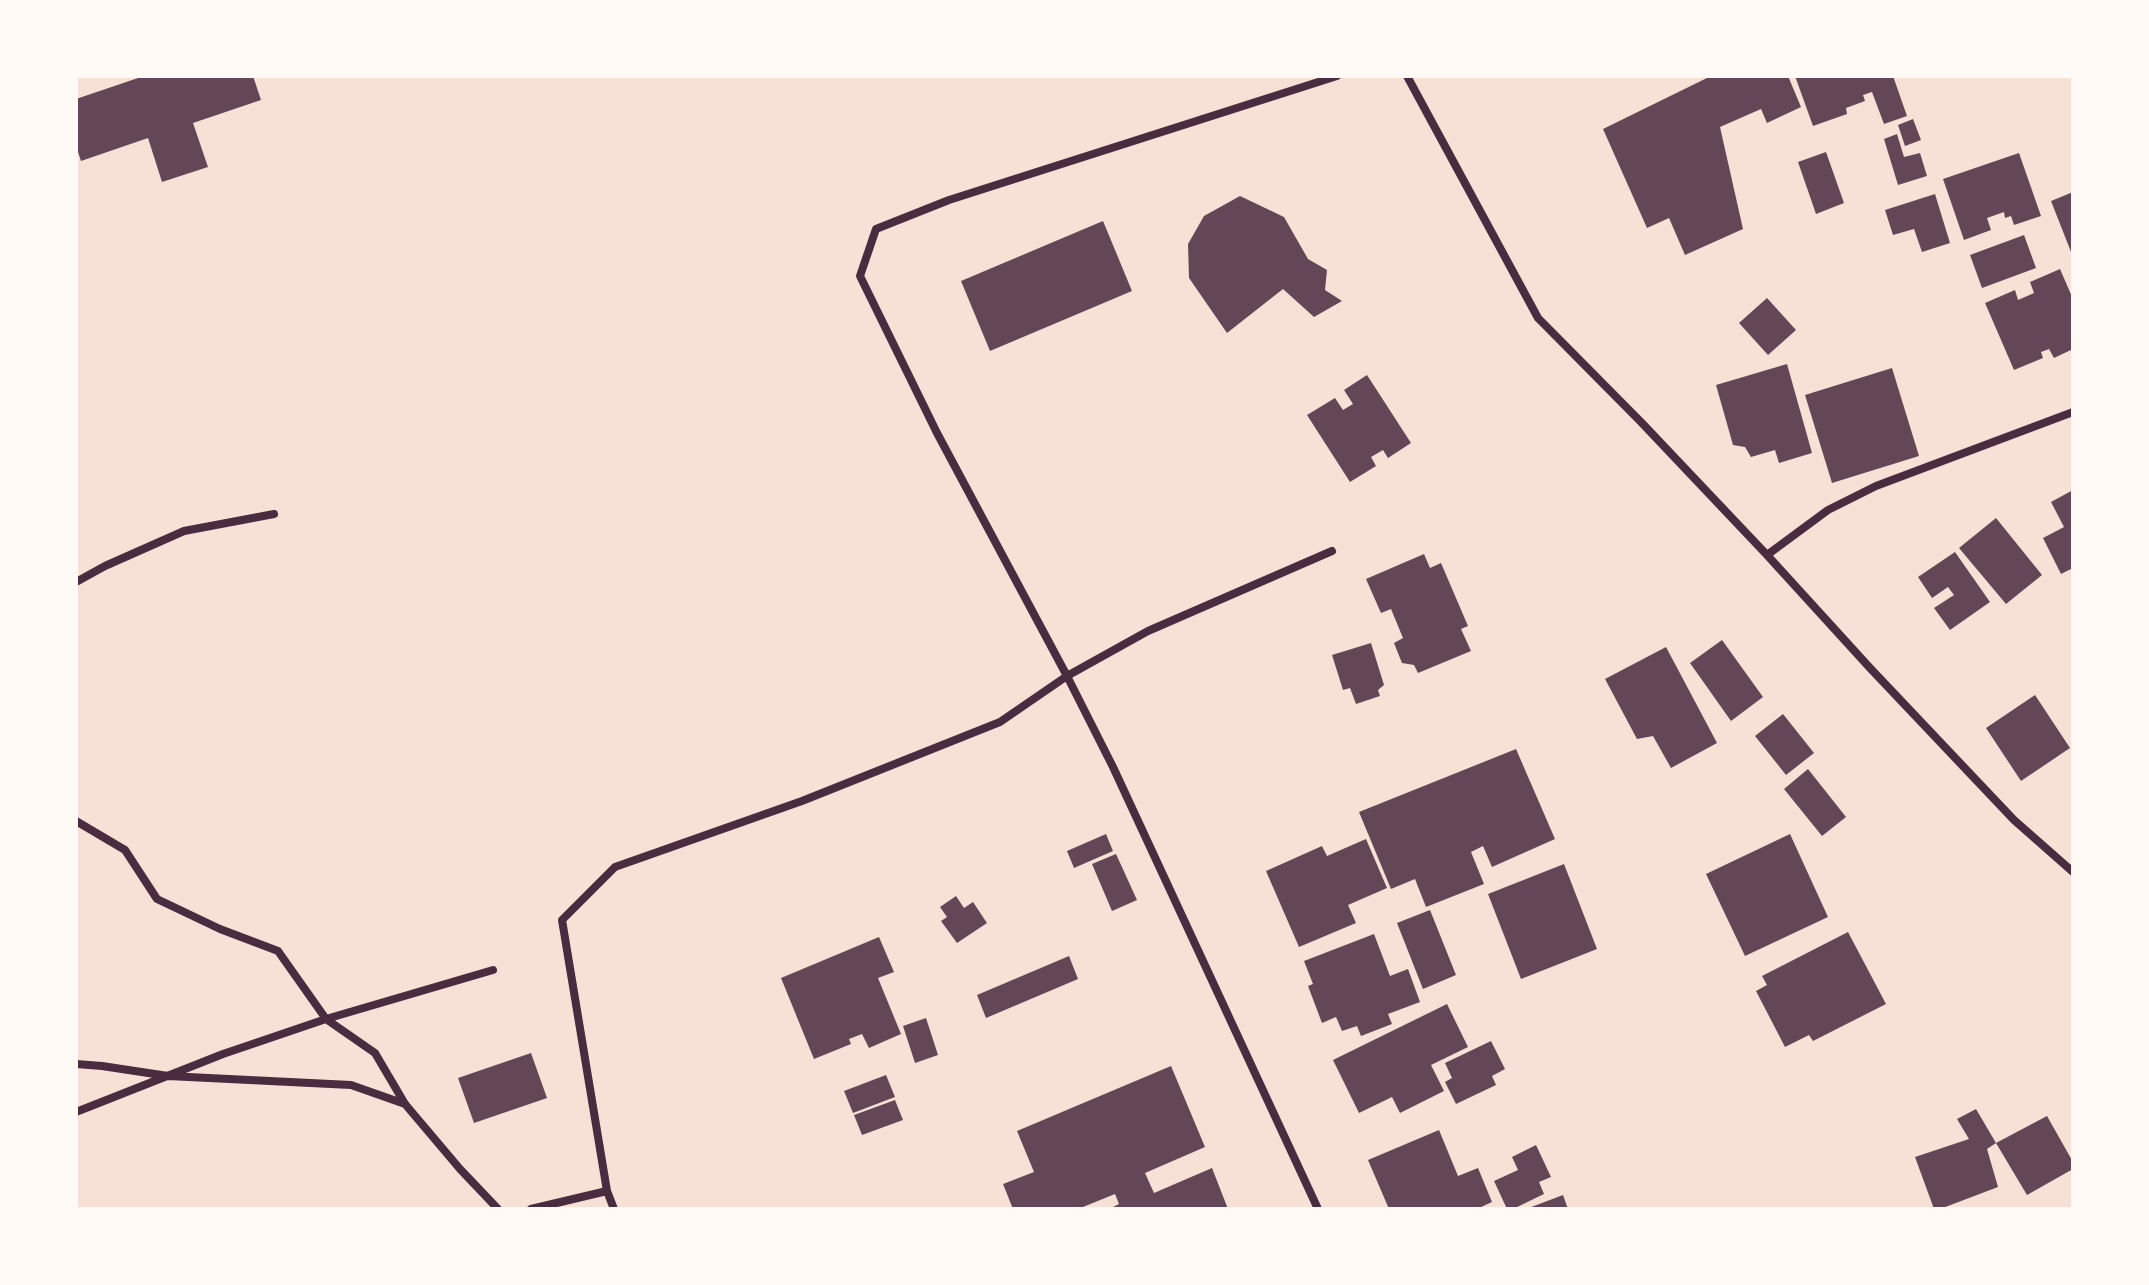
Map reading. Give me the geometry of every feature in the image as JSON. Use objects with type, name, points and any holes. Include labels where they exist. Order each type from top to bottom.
[{"type":"street","points":[[1318,1209],[1126,795],[1067,676],[937,433],[860,276],[876,229],[949,200],[1337,76]]},
{"type":"street","points":[[1407,76],[1538,318],[1641,422],[2014,820],[2073,872]]},
{"type":"street","points":[[1767,555],[1828,510],[1876,486],[2073,412]]},
{"type":"street","points":[[76,582],[184,531],[274,514]]},
{"type":"street","points":[[614,1209],[607,1191],[562,920],[615,867],[802,801],[1000,722],[1067,676],[1148,631],[1332,551]]},
{"type":"street","points":[[76,821],[125,850],[157,899],[220,929],[278,951],[326,1019],[375,1053],[405,1104],[498,1209]]},
{"type":"street","points":[[76,1112],[223,1054],[326,1019],[493,970]]},
{"type":"street","points":[[76,1064],[168,1076],[351,1085],[405,1104]]},
{"type":"street","points":[[531,1209],[607,1191]]},
{"type":"building","points":[[144,76],[253,76],[261,100],[193,123],[208,167],[162,182],[148,138],[81,161],[76,146],[76,99]]},
{"type":"building","points":[[1711,76],[1788,76],[1801,107],[1767,123],[1761,109],[1720,127],[1743,229],[1685,255],[1669,218],[1647,228],[1603,129]]},
{"type":"building","points":[[1795,76],[1893,76],[1907,116],[1884,124],[1872,92],[1863,95],[1865,101],[1846,108],[1847,114],[1813,126]]},
{"type":"building","points":[[1913,119],[1921,140],[1905,146],[1898,125]]},
{"type":"building","points":[[1897,134],[1904,157],[1920,153],[1927,176],[1898,185],[1884,139]]},
{"type":"building","points":[[1826,152],[1844,203],[1816,214],[1798,162]]},
{"type":"building","points":[[2019,153],[2041,216],[2014,225],[2011,216],[2005,218],[2004,212],[1987,218],[1991,230],[1964,240],[1943,179]]},
{"type":"building","points":[[2073,192],[2073,257],[2051,201]]},
{"type":"building","points":[[1935,194],[1950,243],[1922,252],[1914,229],[1893,235],[1885,210]]},
{"type":"building","points":[[1240,196],[1284,217],[1308,259],[1327,270],[1325,290],[1342,301],[1314,317],[1283,289],[1227,333],[1189,278],[1188,244],[1204,216]]},
{"type":"building","points":[[1103,221],[1132,291],[990,351],[961,281]]},
{"type":"building","points":[[2024,235],[2036,268],[1982,288],[1970,255]]},
{"type":"building","points":[[2060,269],[2073,299],[2073,349],[2054,358],[2049,349],[2041,352],[2043,358],[2014,370],[1985,303],[2015,290],[2018,300],[2034,293],[2030,282]]},
{"type":"building","points":[[1767,298],[1796,330],[1768,355],[1739,323]]},
{"type":"building","points":[[1787,364],[1812,453],[1779,463],[1775,450],[1751,457],[1745,447],[1733,445],[1716,385]]},
{"type":"building","points":[[1892,368],[1919,456],[1832,483],[1805,395]]},
{"type":"building","points":[[1367,375],[1411,443],[1388,458],[1383,450],[1371,457],[1376,466],[1350,482],[1307,415],[1335,398],[1343,410],[1353,404],[1344,390]]},
{"type":"building","points":[[2073,490],[2073,568],[2061,574],[2043,538],[2064,527],[2051,502]]},
{"type":"building","points":[[1996,518],[2042,575],[2006,604],[1959,548]]},
{"type":"building","points":[[1955,552],[1990,602],[1950,630],[1934,608],[1954,595],[1948,587],[1932,598],[1918,577]]},
{"type":"building","points":[[1424,554],[1430,568],[1441,563],[1468,626],[1461,629],[1471,651],[1418,673],[1414,665],[1402,663],[1394,643],[1403,638],[1391,609],[1381,613],[1366,579]]},
{"type":"building","points":[[1722,640],[1763,697],[1731,721],[1690,663]]},
{"type":"building","points":[[1371,643],[1384,685],[1378,690],[1380,696],[1356,704],[1350,688],[1343,690],[1332,655]]},
{"type":"building","points":[[1666,647],[1717,743],[1671,768],[1653,736],[1637,739],[1605,679]]},
{"type":"building","points":[[2035,695],[2070,748],[2021,781],[1986,728]]},
{"type":"building","points":[[1783,714],[1814,753],[1786,775],[1755,736]]},
{"type":"building","points":[[1516,749],[1555,839],[1492,867],[1483,846],[1471,852],[1484,884],[1426,907],[1415,879],[1391,889],[1359,812]]},
{"type":"building","points":[[1808,769],[1846,817],[1822,836],[1784,789]]},
{"type":"building","points":[[1106,834],[1113,851],[1074,868],[1067,851]]},
{"type":"building","points":[[1790,834],[1828,917],[1745,956],[1706,874]]},
{"type":"building","points":[[1366,839],[1387,888],[1348,905],[1356,923],[1299,947],[1266,871],[1322,846],[1327,856]]},
{"type":"building","points":[[1116,854],[1137,900],[1112,911],[1092,864]]},
{"type":"building","points":[[1564,864],[1597,949],[1521,979],[1488,894]]},
{"type":"building","points":[[956,896],[964,908],[973,902],[987,923],[957,943],[941,921],[947,917],[940,907]]},
{"type":"building","points":[[1430,910],[1456,975],[1423,989],[1397,923]]},
{"type":"building","points":[[1848,932],[1886,1004],[1813,1041],[1809,1035],[1785,1047],[1756,991],[1767,985],[1762,976]]},
{"type":"building","points":[[1374,934],[1390,976],[1408,969],[1420,1002],[1388,1014],[1392,1024],[1361,1036],[1357,1026],[1342,1031],[1336,1017],[1322,1023],[1308,986],[1313,984],[1304,961]]},
{"type":"building","points":[[879,937],[894,972],[878,978],[901,1034],[869,1048],[862,1034],[849,1039],[851,1044],[814,1059],[781,978]]},
{"type":"building","points":[[1069,956],[1078,979],[986,1018],[977,995]]},
{"type":"building","points":[[1447,1004],[1468,1047],[1431,1065],[1444,1091],[1400,1113],[1392,1097],[1359,1113],[1333,1060]]},
{"type":"building","points":[[926,1018],[938,1055],[915,1063],[903,1026]]},
{"type":"building","points":[[1491,1041],[1505,1069],[1492,1076],[1496,1085],[1456,1104],[1445,1082],[1452,1078],[1445,1063]]},
{"type":"building","points":[[531,1053],[547,1098],[474,1123],[458,1078]]},
{"type":"building","points":[[1171,1066],[1205,1147],[1145,1173],[1154,1193],[1212,1168],[1228,1209],[1109,1209],[1119,1204],[1115,1194],[1078,1209],[1013,1209],[1003,1184],[1034,1172],[1017,1131]]},
{"type":"building","points":[[886,1075],[895,1097],[853,1113],[844,1091]]},
{"type":"building","points":[[895,1100],[903,1120],[862,1135],[854,1115]]},
{"type":"building","points":[[1976,1109],[1996,1143],[1987,1149],[1998,1187],[1934,1209],[1915,1157],[1969,1139],[1957,1119]]},
{"type":"building","points":[[2047,1116],[2073,1162],[2073,1169],[2027,1195],[1996,1143]]},
{"type":"building","points":[[1439,1130],[1458,1176],[1478,1168],[1492,1202],[1477,1209],[1389,1209],[1368,1160]]},
{"type":"building","points":[[1536,1145],[1551,1177],[1539,1182],[1544,1194],[1507,1209],[1494,1181],[1518,1170],[1512,1157]]},
{"type":"building","points":[[1563,1195],[1568,1209],[1526,1209]]}]
